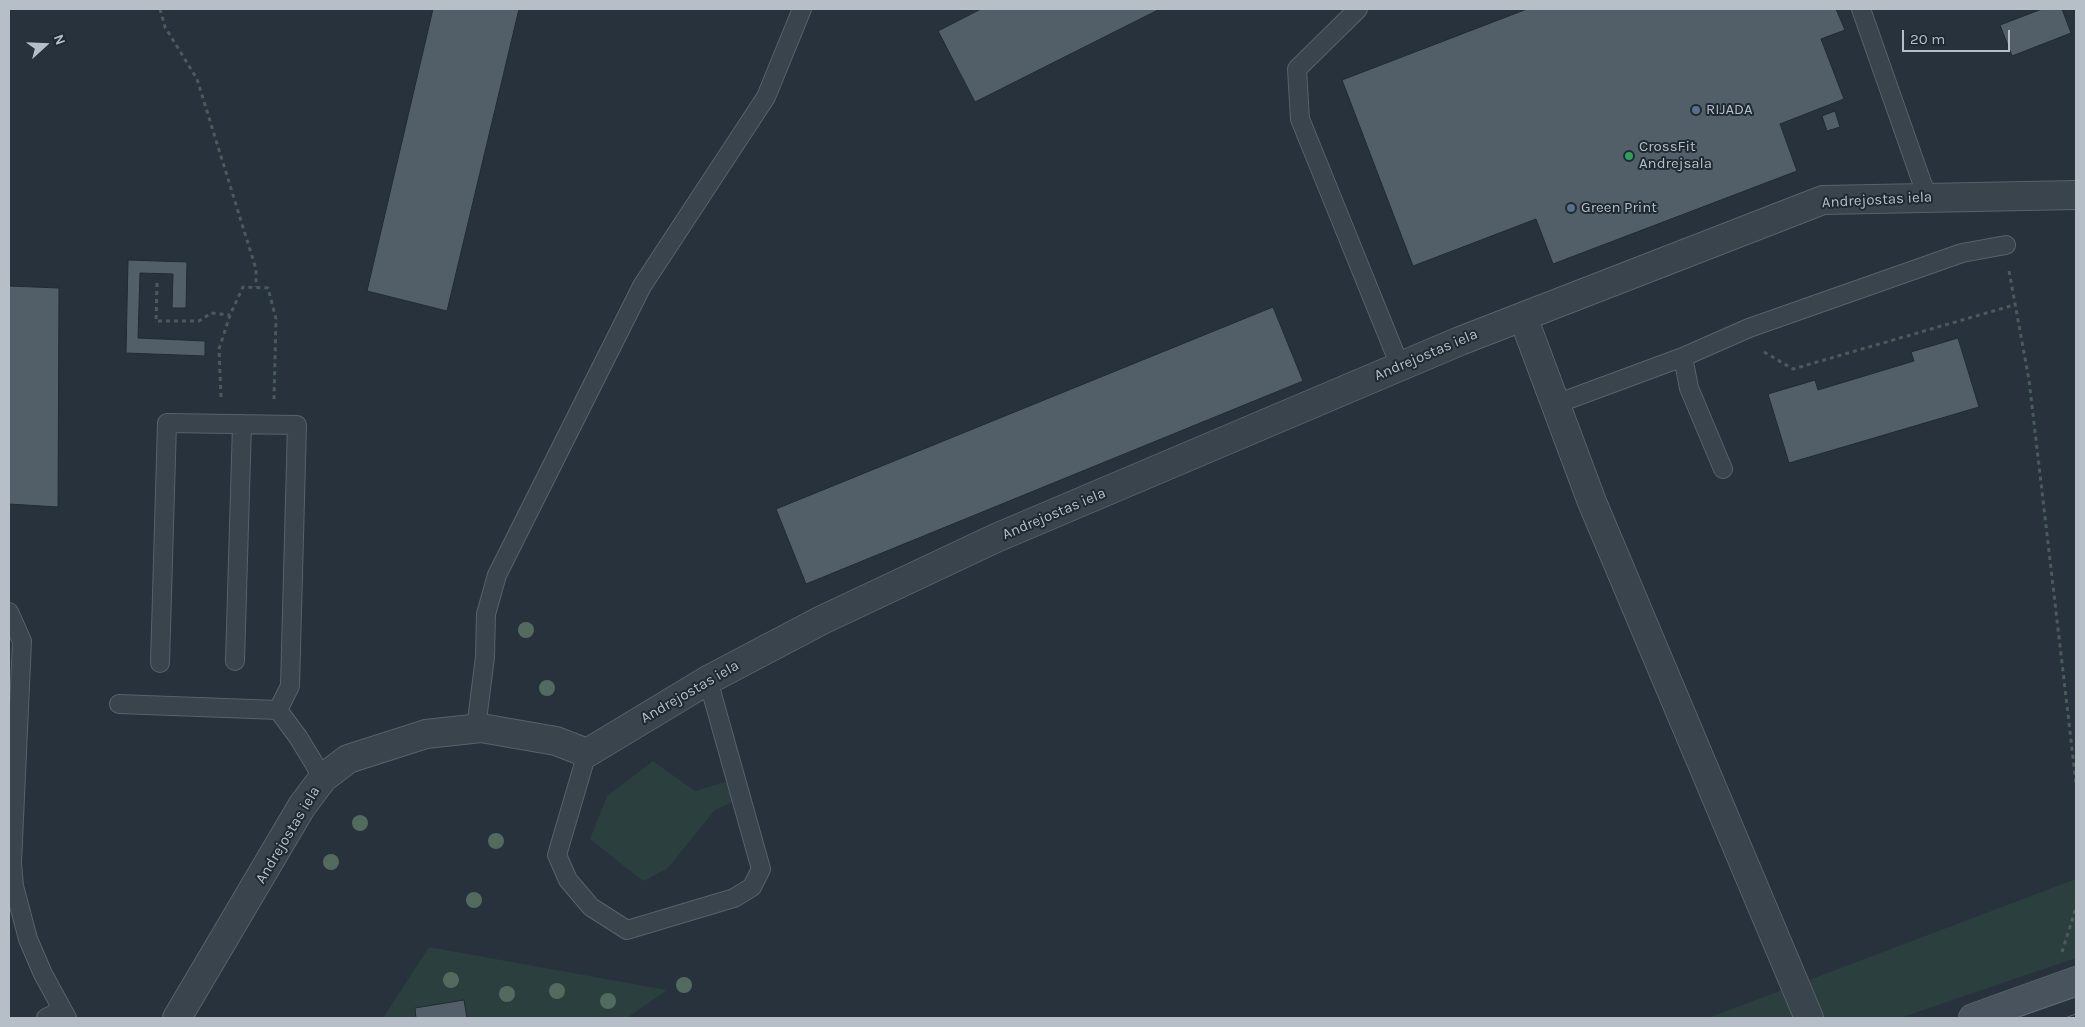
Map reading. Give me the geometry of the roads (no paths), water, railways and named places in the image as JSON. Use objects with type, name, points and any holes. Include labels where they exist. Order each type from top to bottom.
[{"type":"street","name":"Andrejostas iela","points":[[177,1018],[302,806],[323,778],[348,759],[426,734],[476,728],[556,741],[587,753],[708,680],[822,620],[996,538],[1400,366],[1823,200],[2076,194]]},
{"type":"street","points":[[1522,317],[1592,502],[1809,1018]]},
{"type":"street","points":[[1977,1018],[2076,981]]},
{"type":"lane","points":[[476,728],[485,657],[486,614],[497,575],[642,286],[766,97],[802,9]]},
{"type":"lane","points":[[1358,9],[1297,69],[1300,119],[1400,366]]},
{"type":"lane","points":[[1861,9],[1927,197]]},
{"type":"lane","points":[[1556,404],[1683,357],[1749,328],[1962,253],[2006,245]]},
{"type":"lane","points":[[1683,357],[1688,388],[1723,470]]},
{"type":"lane","points":[[160,663],[167,423],[297,425],[290,686],[278,710]]},
{"type":"lane","points":[[235,661],[242,424]]},
{"type":"lane","points":[[9,612],[22,642],[11,886],[28,940],[58,1015]]},
{"type":"lane","points":[[587,753],[557,854],[568,880],[591,907],[627,930],[734,898],[752,887],[761,869],[708,680]]},
{"type":"lane","points":[[119,704],[278,710]]},
{"type":"lane","points":[[278,710],[298,737],[323,778]]},
{"type":"tram line","points":[[2016,1018],[2076,997]]},
{"type":"tram line","points":[[2065,1018],[2076,1014]]},
{"type":"place","name":"RIJADA","points":[[1696,110]]},
{"type":"place","name":"CrossFit Andrejsala","points":[[1629,156]]},
{"type":"place","name":"Green Print","points":[[1571,208]]}]
